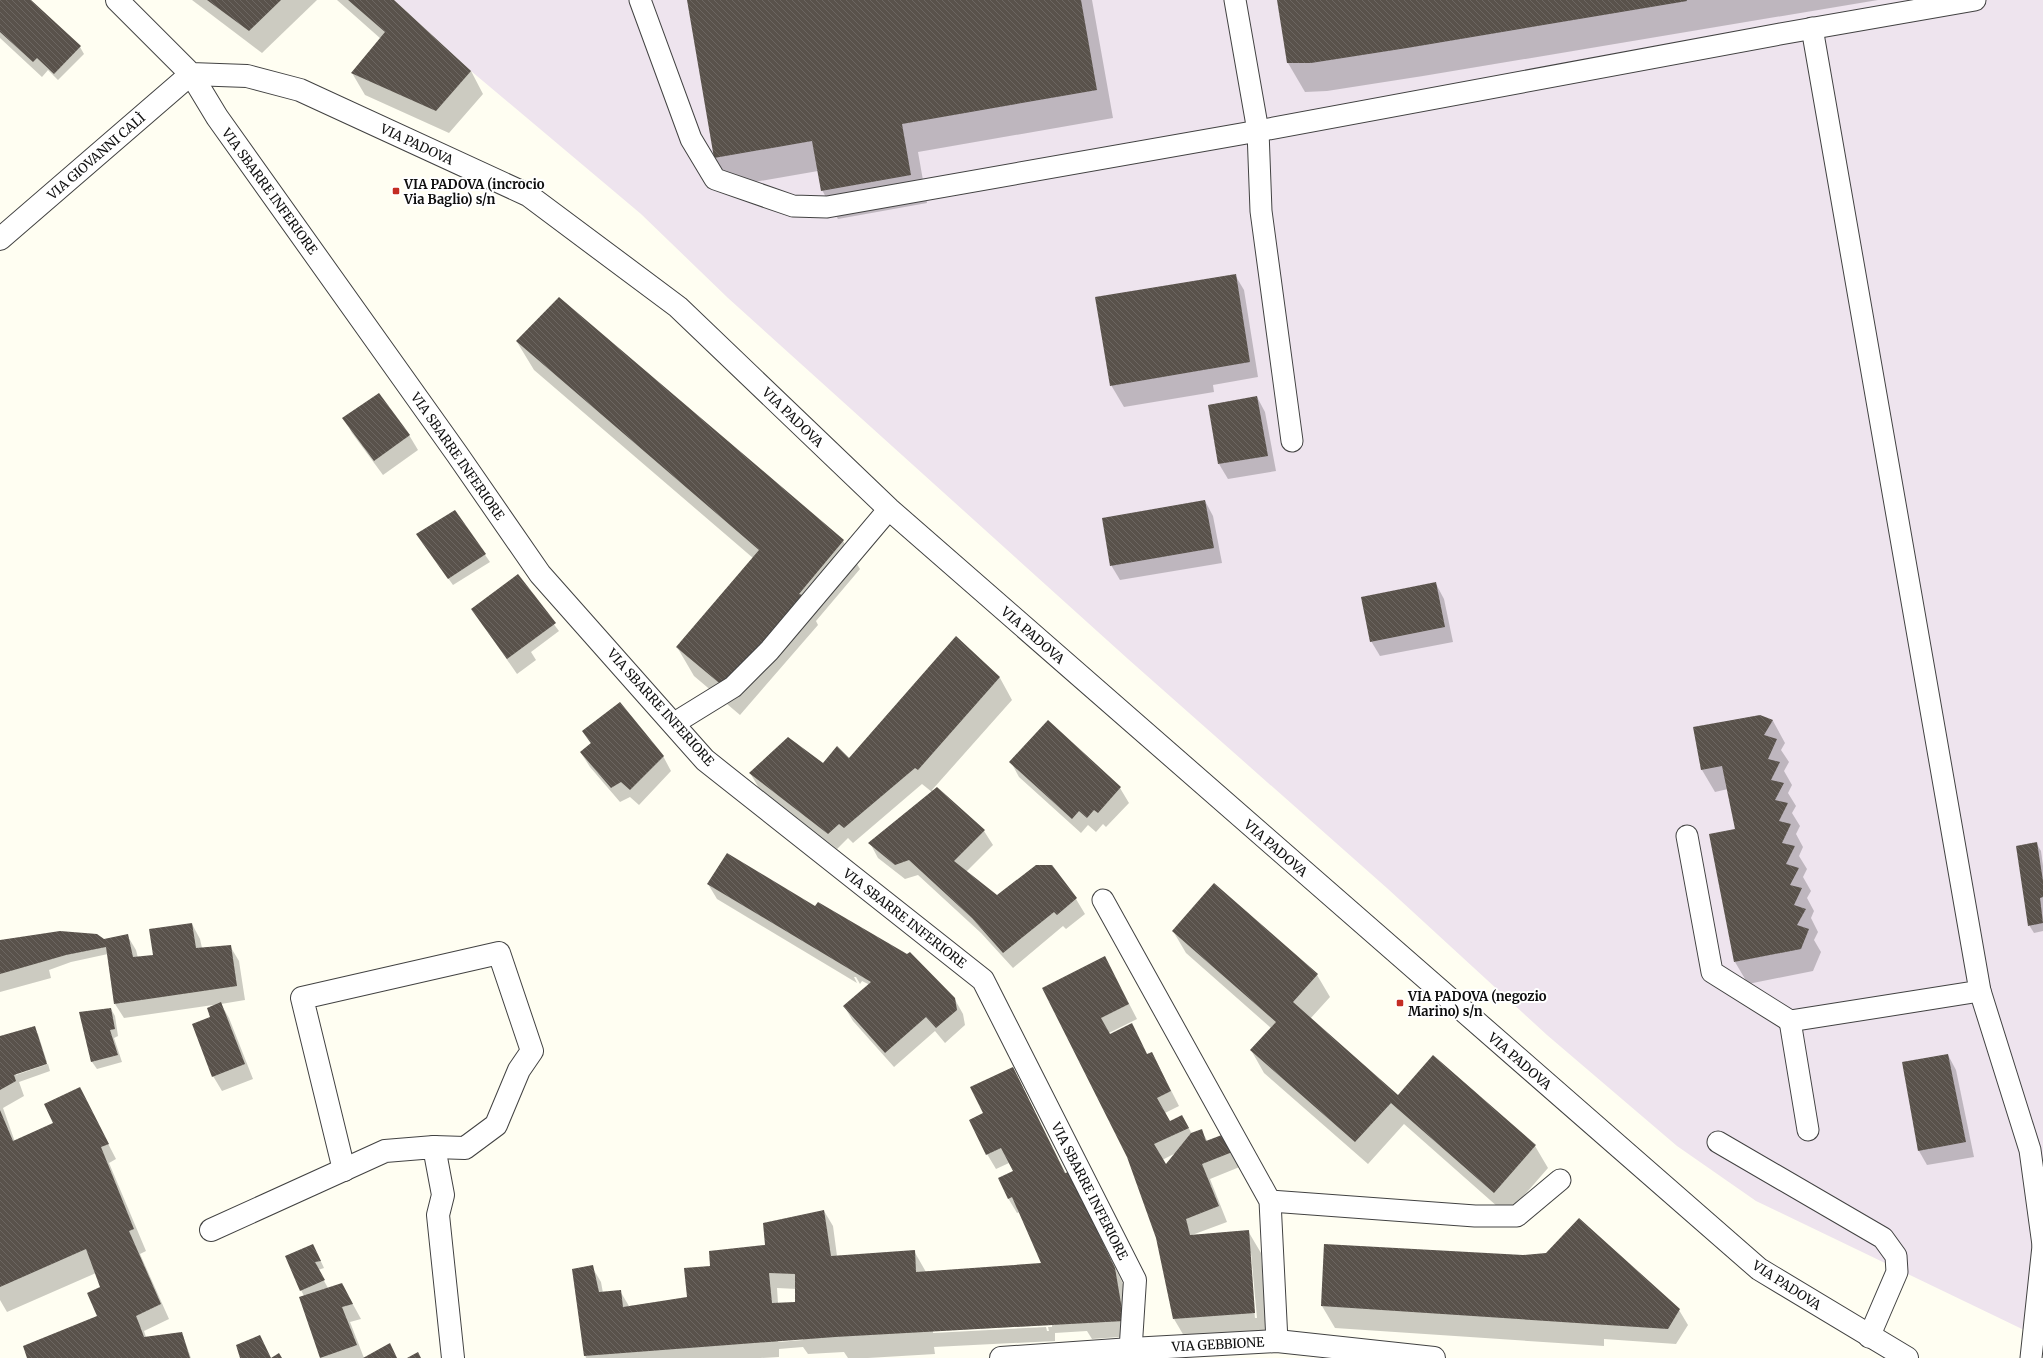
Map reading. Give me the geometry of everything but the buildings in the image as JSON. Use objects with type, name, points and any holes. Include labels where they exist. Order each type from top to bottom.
[{"type":"street","points":[[117,0],[191,74]]},
{"type":"street","name":"VIA GIOVANNI CALÌ","points":[[0,239],[191,74]]},
{"type":"street","name":"VIA PADOVA","points":[[191,74],[247,76],[300,90],[528,196],[678,307],[889,509],[1759,1269],[1869,1337],[1907,1358]]},
{"type":"street","name":"VIA SBARRE INFERIORE","points":[[191,74],[217,117],[444,434],[540,574],[705,760],[983,980],[1136,1280],[1130,1353]]},
{"type":"street","points":[[211,1230],[344,1170],[385,1151],[434,1147],[465,1148],[496,1125],[519,1070],[532,1051],[499,953],[302,998],[344,1170]]},
{"type":"street","points":[[434,1147],[444,1195],[438,1215],[453,1358]]},
{"type":"street","name":"VIA GEBBIONE","points":[[1001,1358],[1130,1353],[1277,1342],[1434,1358]]},
{"type":"lane","points":[[640,0],[691,138],[715,179],[793,206],[827,207],[1258,131],[1812,28],[1975,0]]},
{"type":"lane","points":[[1235,0],[1258,131],[1261,211],[1292,441]]},
{"type":"lane","points":[[1812,28],[1980,991],[2030,1150],[2043,1245],[2031,1358]]},
{"type":"lane","points":[[673,724],[733,687],[769,651],[889,509]]},
{"type":"lane","points":[[1688,836],[1712,972],[1790,1021],[1980,991]]},
{"type":"lane","points":[[1103,900],[1270,1200],[1277,1342]]},
{"type":"lane","points":[[1790,1021],[1808,1130]]},
{"type":"lane","points":[[1718,1142],[1883,1238],[1896,1256],[1896,1272],[1869,1337]]},
{"type":"lane","points":[[1270,1200],[1475,1216],[1518,1216],[1560,1180]]},
{"type":"shaded area","points":[[394,0],[2043,0],[2043,1339],[1756,1201],[1677,1146],[1547,1035],[1388,889],[1128,659],[728,298],[641,214],[471,71]]},
{"type":"place","name":"VIA PADOVA (incrocio Via Baglio) s/n","points":[[396,191]]},
{"type":"place","name":"VIA PADOVA (negozio Marino) s/n","points":[[1400,1003]]}]
